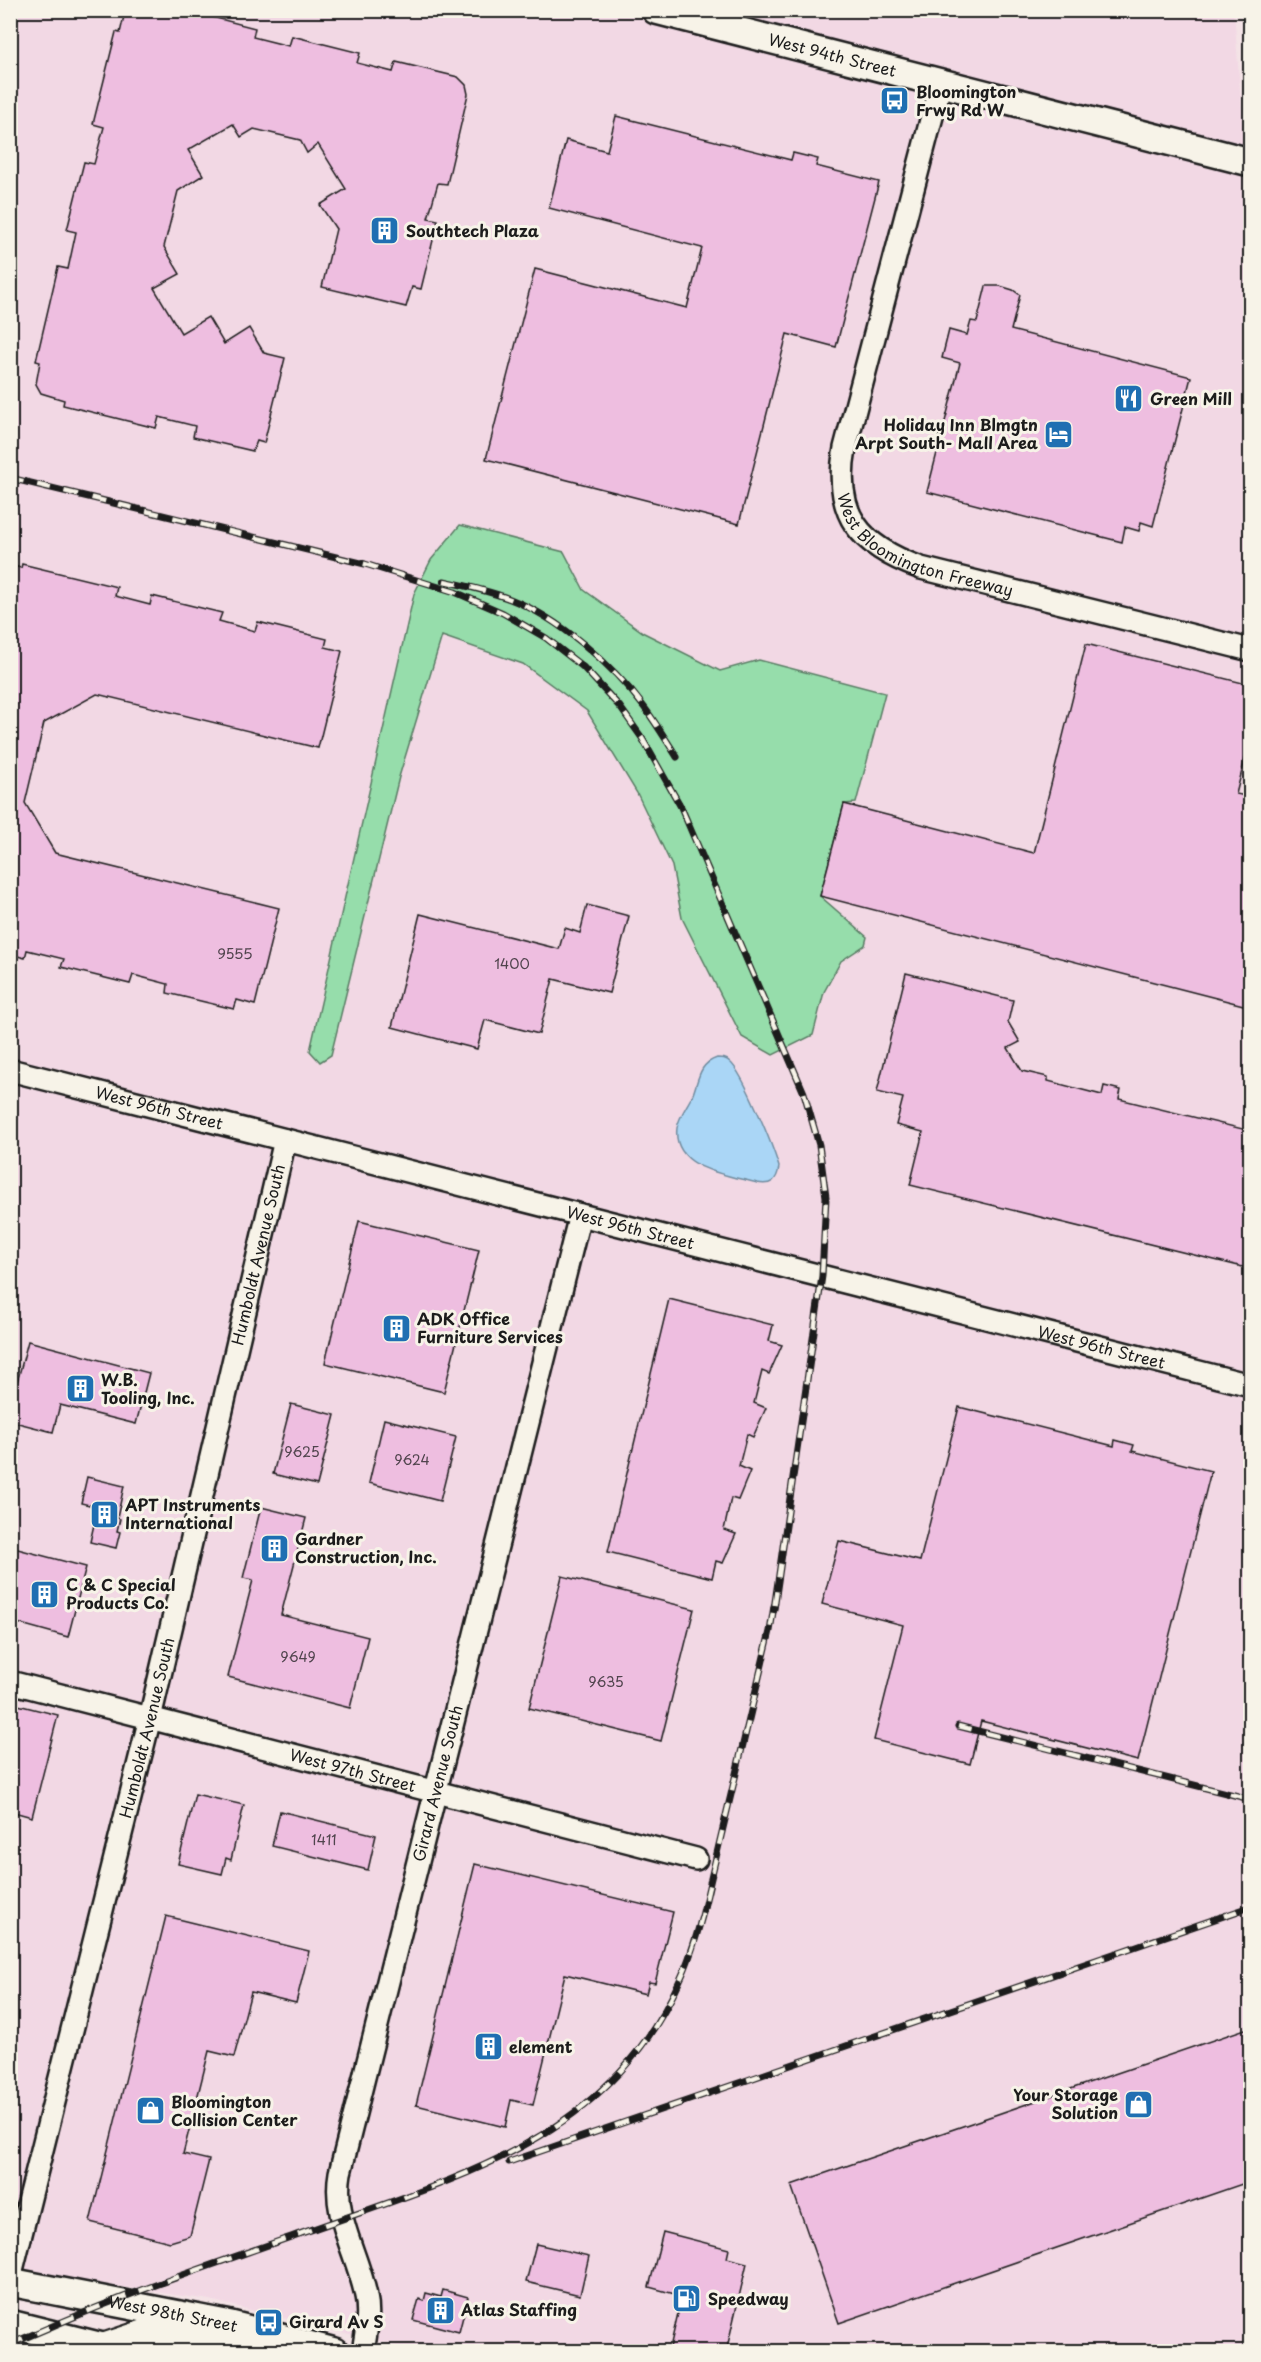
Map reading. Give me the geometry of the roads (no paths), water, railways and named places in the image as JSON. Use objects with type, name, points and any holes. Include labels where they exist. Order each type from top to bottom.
[{"type":"main road","points":[[106,2350],[150,2333],[313,2352]]},
{"type":"street","name":"West 94th Street","points":[[656,10],[1251,162]]},
{"type":"street","name":"West Bloomington Freeway","points":[[941,82],[845,448],[841,471],[846,508],[855,524],[881,550],[921,568],[1251,650]]},
{"type":"street","name":"West 96th Street","points":[[10,1070],[1251,1385]]},
{"type":"street","name":"Humboldt Avenue South","points":[[10,2280],[150,1718],[285,1140]]},
{"type":"street","name":"Girard Avenue South","points":[[363,2352],[368,2328],[367,2298],[342,2219],[339,2181],[580,1215]]},
{"type":"street","name":"West 97th Street","points":[[10,1682],[696,1858]]},
{"type":"street","name":"West 98th Street","points":[[10,2280],[231,2325],[335,2352]]},
{"type":"street","points":[[10,2324],[106,2350]]},
{"type":"water","points":[[717,1058],[727,1060],[736,1069],[765,1128],[779,1167],[777,1176],[770,1183],[757,1183],[704,1168],[683,1153],[678,1142],[678,1124],[693,1094],[700,1072],[706,1064]]},
{"type":"railway","points":[[10,478],[365,564],[455,592],[503,613],[546,638],[583,667],[620,707],[642,738],[681,807],[804,1093],[819,1145],[826,1197],[822,1276],[774,1609]]},
{"type":"railway","points":[[444,581],[510,599],[529,607],[566,630],[601,659],[631,691],[653,719],[677,757]]},
{"type":"railway","points":[[10,2344],[135,2293],[469,2172],[521,2147],[569,2117],[612,2080],[649,2035],[687,1964],[702,1916],[774,1606]]},
{"type":"railway","points":[[958,1726],[1250,1799]]},
{"type":"railway","points":[[509,2162],[1250,1907]]},
{"type":"place","name":"Bloomington Frwy Rd W","points":[[895,101]]},
{"type":"place","name":"Southtech Plaza","points":[[385,231]]},
{"type":"place","name":"Green Mill","points":[[1129,399]]},
{"type":"place","name":"Holiday Inn Blmgtn Arpt South- Mall Area","points":[[1059,434]]},
{"type":"place","name":"ADK Office Furniture Services","points":[[396,1328]]},
{"type":"place","name":"W.B. Tooling, Inc.","points":[[80,1389]]},
{"type":"place","name":"APT Instruments International","points":[[104,1514]]},
{"type":"place","name":"Gardner Construction, Inc.","points":[[274,1548]]},
{"type":"place","name":"C & C Special Products Co.","points":[[45,1594]]},
{"type":"place","name":"element","points":[[488,2047]]},
{"type":"place","name":"Your Storage Solution","points":[[1139,2104]]},
{"type":"place","name":"Bloomington Collision Center","points":[[150,2111]]},
{"type":"place","name":"Speedway","points":[[687,2299]]},
{"type":"place","name":"Atlas Staffing","points":[[440,2310]]},
{"type":"place","name":"Girard Av S","points":[[268,2322]]}]
